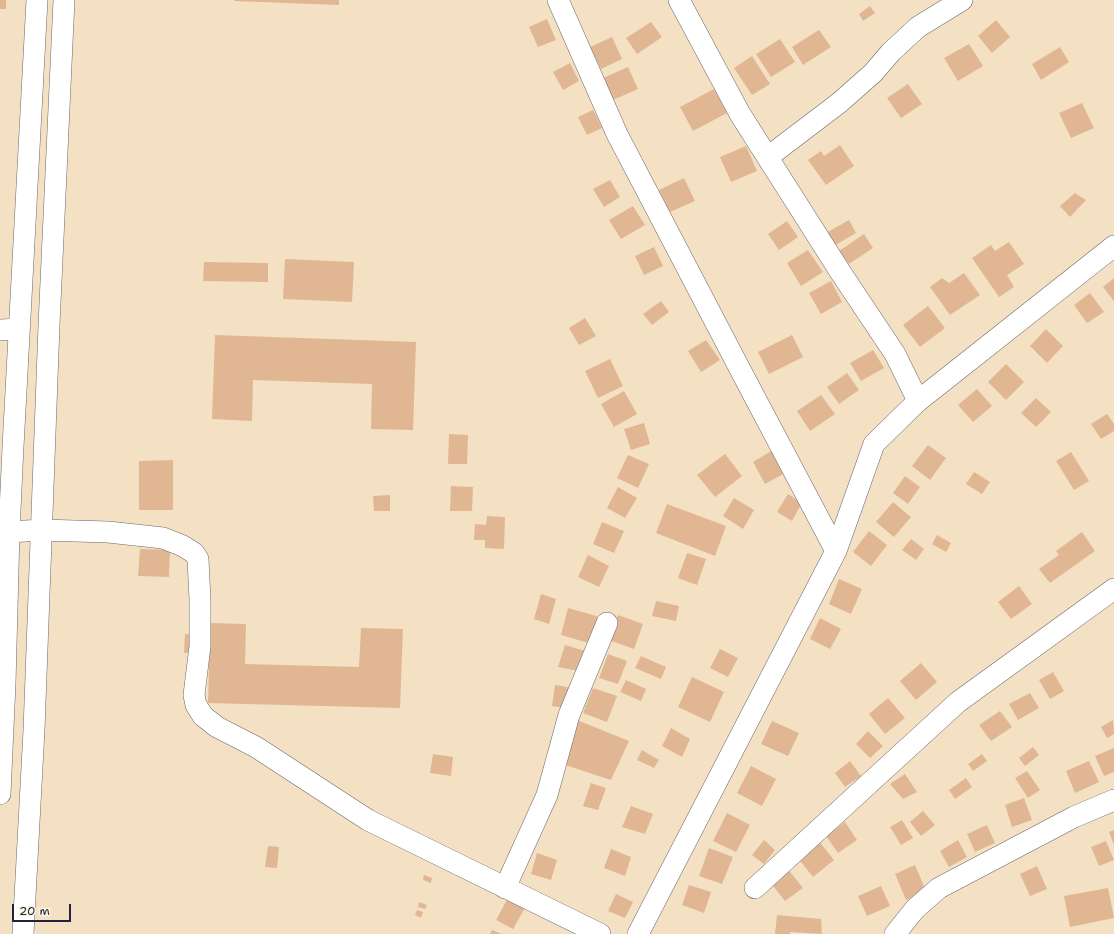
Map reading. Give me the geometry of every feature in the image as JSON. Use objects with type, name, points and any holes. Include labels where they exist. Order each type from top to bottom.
[{"type":"street","points":[[0,794],[9,532],[10,330],[37,0]]},
{"type":"street","points":[[23,934],[34,730],[49,317],[64,0]]},
{"type":"street","points":[[558,0],[617,134],[836,551]]},
{"type":"street","points":[[679,0],[740,114],[841,273],[895,354],[918,401]]},
{"type":"street","points":[[768,157],[839,103],[873,73],[890,52],[918,27],[962,0]]},
{"type":"street","points":[[638,934],[836,551],[874,444],[918,401],[1114,246]]},
{"type":"street","points":[[9,532],[42,530],[108,532],[163,538],[183,546],[194,553],[198,559],[200,600],[200,646],[194,695],[196,705],[204,716],[217,727],[256,747],[368,820],[600,934]]},
{"type":"street","points":[[756,888],[958,702],[1114,590]]},
{"type":"street","points":[[505,888],[547,795],[569,715],[607,623]]},
{"type":"street","points":[[895,934],[915,908],[939,888],[1074,817],[1114,800]]},
{"type":"building","points":[[0,0],[6,0],[6,9],[0,9]]},
{"type":"building","points":[[339,0],[339,5],[234,1]]},
{"type":"building","points":[[870,6],[875,13],[863,21],[859,14]]},
{"type":"building","points":[[547,19],[556,40],[538,47],[529,27]]},
{"type":"building","points":[[996,20],[1010,37],[992,53],[978,36]]},
{"type":"building","points":[[651,22],[662,37],[637,54],[626,38]]},
{"type":"building","points":[[819,30],[831,47],[803,65],[792,47]]},
{"type":"building","points":[[612,37],[622,59],[601,69],[590,47]]},
{"type":"building","points":[[780,39],[795,62],[771,77],[756,54]]},
{"type":"building","points":[[969,44],[983,66],[958,81],[944,58]]},
{"type":"building","points":[[1060,47],[1069,62],[1041,80],[1032,64]]},
{"type":"building","points":[[752,56],[770,84],[752,95],[734,68]]},
{"type":"building","points":[[570,63],[579,81],[563,90],[553,72]]},
{"type":"building","points":[[628,67],[638,89],[613,100],[603,78]]},
{"type":"building","points":[[908,84],[922,104],[901,118],[887,98]]},
{"type":"building","points":[[714,89],[727,113],[693,131],[680,107]]},
{"type":"building","points":[[1082,103],[1094,128],[1071,138],[1059,113]]},
{"type":"building","points":[[593,110],[602,128],[587,135],[578,117]]},
{"type":"building","points":[[840,145],[854,166],[826,185],[808,160],[821,151],[824,156]]},
{"type":"building","points":[[746,146],[757,171],[731,182],[720,157]]},
{"type":"building","points":[[684,178],[695,201],[670,212],[659,190]]},
{"type":"building","points":[[610,180],[620,197],[604,207],[593,189]]},
{"type":"building","points":[[1075,193],[1086,200],[1070,217],[1060,206]]},
{"type":"building","points":[[633,206],[645,225],[621,239],[609,220]]},
{"type":"building","points":[[849,220],[856,233],[834,246],[826,233]]},
{"type":"building","points":[[787,221],[798,237],[779,250],[768,234]]},
{"type":"building","points":[[864,234],[873,248],[849,264],[839,251]]},
{"type":"building","points":[[1009,242],[1024,264],[1007,275],[1014,287],[999,297],[972,258],[991,245],[995,251]]},
{"type":"building","points":[[654,247],[663,266],[644,275],[635,256]]},
{"type":"building","points":[[808,250],[823,272],[801,286],[787,263]]},
{"type":"building","points":[[285,259],[354,262],[352,302],[283,299]]},
{"type":"building","points":[[204,262],[268,263],[268,282],[203,281]]},
{"type":"building","points":[[964,273],[980,295],[950,315],[930,287],[942,278],[949,283]]},
{"type":"building","points":[[1114,278],[1114,301],[1103,287]]},
{"type":"building","points":[[831,281],[842,302],[821,314],[809,293]]},
{"type":"building","points":[[1090,293],[1104,312],[1087,323],[1074,305]]},
{"type":"building","points":[[661,301],[669,312],[652,325],[643,314]]},
{"type":"building","points":[[928,306],[945,328],[920,347],[903,325]]},
{"type":"building","points":[[585,318],[596,336],[579,345],[569,328]]},
{"type":"building","points":[[1046,329],[1063,346],[1047,363],[1030,346]]},
{"type":"building","points":[[215,335],[416,342],[413,430],[371,429],[372,384],[253,380],[252,421],[212,419]]},
{"type":"building","points":[[792,335],[803,357],[769,374],[758,352]]},
{"type":"building","points":[[706,340],[720,360],[701,372],[688,351]]},
{"type":"building","points":[[873,350],[884,368],[861,381],[850,363]]},
{"type":"building","points":[[610,359],[623,386],[598,398],[585,371]]},
{"type":"building","points":[[1006,364],[1024,382],[1006,400],[988,382]]},
{"type":"building","points":[[847,373],[859,390],[839,404],[827,387]]},
{"type":"building","points":[[977,389],[992,406],[973,422],[958,405]]},
{"type":"building","points":[[624,391],[637,414],[614,427],[601,404]]},
{"type":"building","points":[[821,395],[835,414],[810,431],[797,411]]},
{"type":"building","points":[[1036,398],[1051,412],[1036,427],[1021,413]]},
{"type":"building","points":[[1107,414],[1114,424],[1114,431],[1101,439],[1091,424]]},
{"type":"building","points":[[644,423],[650,444],[631,450],[624,429]]},
{"type":"building","points":[[449,434],[468,435],[467,464],[448,464]]},
{"type":"building","points":[[928,445],[946,458],[930,480],[912,466]]},
{"type":"building","points":[[773,450],[785,473],[765,484],[753,462]]},
{"type":"building","points":[[1071,452],[1089,481],[1074,490],[1056,461]]},
{"type":"building","points":[[725,454],[742,476],[715,497],[697,475]]},
{"type":"building","points":[[628,455],[649,464],[638,488],[617,478]]},
{"type":"building","points":[[173,460],[173,510],[139,510],[139,461]]},
{"type":"building","points":[[974,472],[990,482],[982,494],[966,484]]},
{"type":"building","points":[[905,476],[920,487],[908,504],[893,493]]},
{"type":"building","points":[[451,486],[473,487],[472,511],[450,511]]},
{"type":"building","points":[[618,487],[637,498],[625,518],[607,508]]},
{"type":"building","points":[[788,494],[802,503],[792,521],[777,512]]},
{"type":"building","points":[[390,495],[390,511],[374,511],[373,496]]},
{"type":"building","points":[[734,498],[754,510],[743,529],[723,516]]},
{"type":"building","points":[[893,502],[911,517],[894,537],[876,522]]},
{"type":"building","points":[[667,504],[726,526],[715,556],[656,533]]},
{"type":"building","points":[[487,516],[505,517],[504,549],[485,548],[485,540],[474,540],[475,524],[486,525]]},
{"type":"building","points":[[602,522],[624,531],[614,553],[593,544]]},
{"type":"building","points":[[869,531],[887,545],[871,566],[853,552]]},
{"type":"building","points":[[1082,532],[1095,551],[1050,583],[1039,569],[1059,555],[1056,551]]},
{"type":"building","points":[[937,535],[951,543],[946,552],[932,544]]},
{"type":"building","points":[[911,539],[924,549],[916,560],[902,550]]},
{"type":"building","points":[[140,549],[170,550],[169,577],[138,576]]},
{"type":"building","points":[[687,553],[706,559],[697,585],[678,578]]},
{"type":"building","points":[[588,555],[609,566],[599,587],[578,577]]},
{"type":"building","points":[[839,579],[862,589],[851,614],[829,604]]},
{"type":"building","points":[[1019,586],[1032,604],[1011,619],[998,602]]},
{"type":"building","points":[[541,594],[556,599],[549,624],[534,619]]},
{"type":"building","points":[[656,601],[679,606],[676,621],[652,616]]},
{"type":"building","points":[[568,608],[600,617],[592,644],[561,635]]},
{"type":"building","points":[[618,615],[643,624],[634,649],[609,640]]},
{"type":"building","points":[[820,618],[841,629],[830,649],[810,639]]},
{"type":"building","points":[[210,623],[246,624],[245,664],[359,667],[361,628],[403,629],[400,708],[208,703]]},
{"type":"building","points":[[185,634],[198,635],[196,653],[184,653]]},
{"type":"building","points":[[565,645],[589,652],[583,672],[558,667]]},
{"type":"building","points":[[720,649],[738,658],[728,677],[710,668]]},
{"type":"building","points":[[608,654],[627,661],[618,684],[599,678]]},
{"type":"building","points":[[641,656],[666,667],[661,679],[635,668]]},
{"type":"building","points":[[921,663],[937,682],[916,700],[900,681]]},
{"type":"building","points":[[1053,672],[1064,691],[1050,699],[1039,680]]},
{"type":"building","points":[[692,677],[724,692],[710,722],[678,707]]},
{"type":"building","points":[[626,680],[646,689],[641,701],[620,692]]},
{"type":"building","points":[[555,685],[573,688],[570,709],[552,706]]},
{"type":"building","points":[[593,688],[617,696],[607,722],[583,713]]},
{"type":"building","points":[[1030,693],[1039,708],[1018,720],[1009,704]]},
{"type":"building","points":[[888,698],[905,718],[885,734],[869,714]]},
{"type":"building","points":[[1000,711],[1012,727],[991,741],[979,725]]},
{"type":"building","points":[[577,720],[629,741],[611,780],[559,763]]},
{"type":"building","points":[[1113,720],[1114,734],[1107,738],[1101,727]]},
{"type":"building","points":[[772,721],[799,733],[788,756],[761,744]]},
{"type":"building","points":[[671,728],[690,739],[682,757],[662,746]]},
{"type":"building","points":[[868,731],[883,746],[870,758],[856,744]]},
{"type":"building","points":[[1033,747],[1039,755],[1025,766],[1019,758]]},
{"type":"building","points":[[1114,748],[1114,772],[1104,776],[1095,756]]},
{"type":"building","points":[[642,750],[659,760],[654,768],[637,760]]},
{"type":"building","points":[[433,754],[453,757],[451,776],[430,773]]},
{"type":"building","points":[[982,754],[987,761],[973,771],[968,764]]},
{"type":"building","points":[[850,761],[861,776],[845,787],[835,773]]},
{"type":"building","points":[[1089,761],[1099,782],[1075,793],[1066,771]]},
{"type":"building","points":[[751,766],[776,779],[762,806],[737,793]]},
{"type":"building","points":[[1027,771],[1040,790],[1028,798],[1015,778]]},
{"type":"building","points":[[905,774],[917,792],[903,799],[890,784]]},
{"type":"building","points":[[966,778],[972,787],[955,799],[949,790]]},
{"type":"building","points":[[591,783],[606,788],[598,810],[583,806]]},
{"type":"building","points":[[1024,798],[1032,820],[1012,827],[1005,805]]},
{"type":"building","points":[[631,806],[653,814],[645,834],[622,827]]},
{"type":"building","points":[[923,811],[935,825],[921,836],[910,822]]},
{"type":"building","points":[[727,813],[750,825],[736,852],[713,841]]},
{"type":"building","points":[[902,820],[913,838],[901,845],[890,827]]},
{"type":"building","points":[[845,822],[857,840],[838,853],[826,836]]},
{"type":"building","points":[[987,825],[995,843],[975,852],[967,834]]},
{"type":"building","points":[[1114,830],[1114,845],[1109,832]]},
{"type":"building","points":[[764,840],[775,850],[764,864],[752,855]]},
{"type":"building","points":[[818,840],[834,860],[813,877],[797,857]]},
{"type":"building","points":[[958,840],[967,857],[949,867],[940,851]]},
{"type":"building","points":[[1106,841],[1114,860],[1099,866],[1091,847]]},
{"type":"building","points":[[268,846],[279,847],[277,868],[265,867]]},
{"type":"building","points":[[709,848],[733,857],[722,884],[699,876]]},
{"type":"building","points":[[611,849],[631,857],[625,876],[604,868]]},
{"type":"building","points":[[537,853],[557,860],[551,880],[531,874]]},
{"type":"building","points":[[915,865],[926,891],[906,900],[895,874]]},
{"type":"building","points":[[1037,866],[1047,889],[1030,896],[1020,874]]},
{"type":"building","points":[[787,868],[803,888],[785,901],[770,882]]},
{"type":"building","points":[[424,875],[432,878],[431,883],[423,880]]},
{"type":"building","points":[[689,885],[711,892],[704,913],[682,905]]},
{"type":"building","points":[[881,886],[890,906],[867,916],[858,896]]},
{"type":"building","points":[[1108,888],[1114,918],[1070,927],[1064,896]]},
{"type":"building","points":[[616,894],[633,902],[625,918],[608,911]]},
{"type":"building","points":[[509,896],[526,906],[513,929],[496,920]]},
{"type":"building","points":[[419,902],[427,905],[425,909],[418,907]]},
{"type":"building","points":[[417,910],[423,912],[421,918],[415,915]]},
{"type":"building","points":[[777,915],[821,919],[822,934],[790,932],[790,934],[775,934]]},
{"type":"building","points":[[492,930],[502,934],[490,934]]}]
